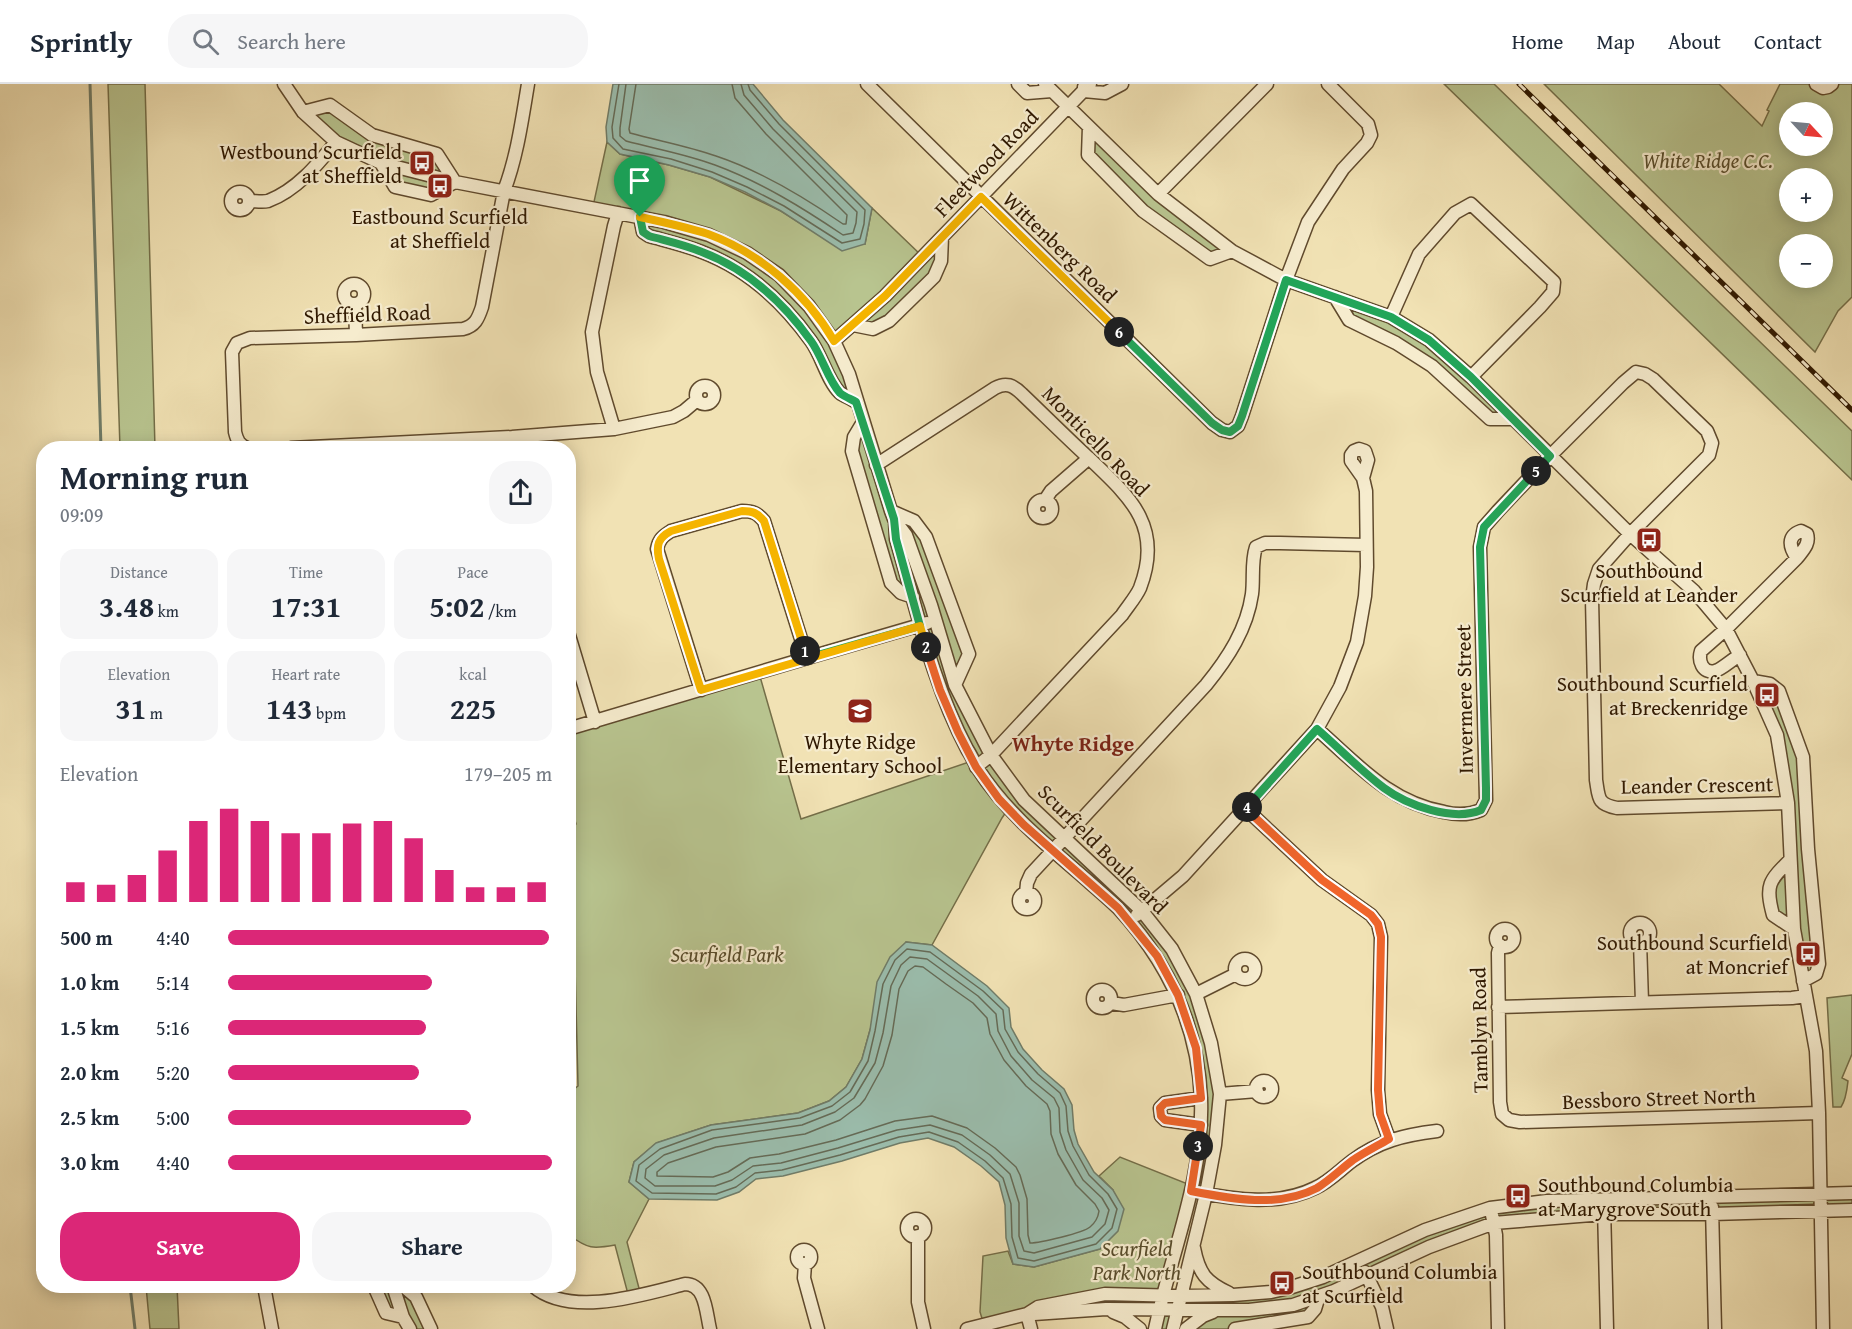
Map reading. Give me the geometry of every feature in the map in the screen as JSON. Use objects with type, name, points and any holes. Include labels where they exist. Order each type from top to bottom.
[{"type":"street","name":"Scurfield Boulevard","points":[[284,84],[303,112],[336,142],[381,163],[455,182],[640,217],[709,235],[747,253],[779,275],[826,327],[849,374],[893,515],[896,539],[920,626],[940,690],[958,732],[976,767],[999,799],[1024,825],[1118,908],[1157,956],[1178,995],[1196,1048],[1201,1125],[1191,1191],[1155,1329]]},
{"type":"street","points":[[504,191],[510,176],[528,84]]},
{"type":"street","points":[[867,84],[981,197]]},
{"type":"street","points":[[1018,84],[1027,93],[1048,88],[1158,194],[1232,251],[1286,280],[1391,317],[1429,340],[1471,377],[1630,534],[1694,591],[1726,629],[1777,735],[1788,803],[1794,930],[1816,1051],[1823,1329]]},
{"type":"street","name":"Fleetwood Road","points":[[834,341],[885,296],[1086,86],[1106,93],[1122,84]]},
{"type":"street","points":[[1158,194],[1267,84]]},
{"type":"street","points":[[1286,280],[1308,222],[1342,170],[1367,143],[1371,135],[1368,124],[1328,84]]},
{"type":"street","points":[[1816,84],[1823,88],[1832,84]]},
{"type":"street","points":[[303,112],[330,105],[372,135],[437,154],[455,182],[431,195],[395,187],[381,163]]},
{"type":"street","points":[[1089,127],[1088,155],[1143,211],[1210,259],[1232,251]]},
{"type":"street","points":[[249,201],[267,201],[292,187],[318,165],[336,142]]},
{"type":"street","name":"Sheffield Road","points":[[238,441],[235,432],[232,361],[232,352],[237,343],[250,338],[356,335],[471,327],[482,307],[504,191]]},
{"type":"street","name":"Wittenberg Road","points":[[981,197],[1212,423],[1222,430],[1230,432],[1238,426],[1286,280]]},
{"type":"street","points":[[1391,317],[1419,254],[1455,213],[1471,204],[1554,282],[1553,292],[1540,307],[1471,377]]},
{"type":"street","points":[[614,429],[597,372],[592,332],[618,213]]},
{"type":"street","points":[[640,217],[643,232],[649,236],[701,251],[756,282],[779,302],[812,342],[835,386],[842,394],[856,402]]},
{"type":"street","name":"Fleetwood Road","points":[[853,325],[873,328],[889,321],[934,277],[941,261],[942,237]]},
{"type":"street","points":[[1335,297],[1349,320],[1396,343],[1432,366],[1490,419],[1513,419]]},
{"type":"street","points":[[355,305],[356,335]]},
{"type":"street","points":[[1550,456],[1636,372],[1653,379],[1707,431],[1712,443],[1709,455],[1630,534]]},
{"type":"street","name":"Monticello Road","points":[[876,465],[995,388],[1008,384],[1022,393],[1123,491],[1138,511],[1146,535],[1147,560],[1139,590],[1122,615],[991,755],[976,767]]},
{"type":"street","points":[[527,441],[614,429],[673,417],[697,400]]},
{"type":"street","points":[[863,422],[854,437],[852,451],[891,583],[901,593],[913,597]]},
{"type":"street","name":"Invermere Street","points":[[1317,729],[1384,788],[1407,801],[1449,813],[1468,814],[1481,810],[1486,800],[1486,788],[1480,547],[1484,527],[1550,456]]},
{"type":"street","points":[[1045,500],[1051,491],[1089,458]]},
{"type":"street","points":[[1129,921],[1183,876],[1246,809],[1317,729],[1340,687],[1357,642],[1365,596],[1366,491],[1364,478]]},
{"type":"street","points":[[701,690],[657,549],[663,535],[671,531],[742,511],[752,511],[758,514],[764,521],[807,658]]},
{"type":"street","name":"Scurfield Boulevard","points":[[893,515],[906,535],[936,621],[955,685],[991,755],[1024,800],[1142,911],[1172,949],[1196,994],[1212,1043],[1220,1094],[1215,1145],[1206,1194],[1173,1329]]},
{"type":"street","points":[[893,515],[914,521],[926,537],[969,654],[955,685]]},
{"type":"street","name":"Leander Crescent","points":[[1630,534],[1599,569],[1592,599],[1596,769],[1599,797],[1606,806],[1617,808],[1788,803]]},
{"type":"street","points":[[1026,893],[1031,874],[1206,686],[1222,665],[1238,640],[1247,615],[1256,547],[1265,543],[1366,545]]},
{"type":"street","points":[[1740,655],[1717,671],[1707,670],[1701,664],[1701,651],[1797,558]]},
{"type":"street","points":[[576,727],[936,621]]},
{"type":"street","points":[[576,659],[595,722]]},
{"type":"street","points":[[1753,681],[1770,684],[1779,691],[1803,757],[1808,849],[1819,964],[1816,974],[1803,981]]},
{"type":"street","points":[[1246,809],[1322,880],[1371,915],[1378,924],[1381,937],[1378,1090],[1380,1114],[1389,1139]]},
{"type":"street","points":[[1790,860],[1771,879],[1769,888],[1773,915],[1794,930]]},
{"type":"street","points":[[1640,942],[1642,1002]]},
{"type":"street","name":"Tamblyn Road","points":[[1500,945],[1498,1007],[1502,1114]]},
{"type":"street","points":[[1196,994],[1236,974]]},
{"type":"street","points":[[1111,1003],[1124,1005],[1178,995]]},
{"type":"street","points":[[1498,1007],[1806,996]]},
{"type":"street","points":[[1220,1094],[1257,1091]]},
{"type":"street","points":[[1201,1098],[1165,1103],[1160,1108],[1161,1116],[1165,1120],[1201,1125]]},
{"type":"street","name":"Bessboro Street North","points":[[1502,1114],[1509,1120],[1520,1122],[1819,1113]]},
{"type":"street","points":[[1191,1191],[1258,1200],[1294,1196],[1318,1187],[1353,1160],[1389,1139],[1437,1131]]},
{"type":"street","points":[[967,1329],[1027,1314],[1038,1307],[1105,1294],[1233,1295],[1289,1288],[1323,1277],[1425,1230],[1490,1208],[1547,1201],[1852,1193]]},
{"type":"street","points":[[1712,1196],[1715,1329]]},
{"type":"street","points":[[1604,1199],[1607,1329]]},
{"type":"street","points":[[1490,1208],[1496,1235],[1498,1329]]},
{"type":"street","points":[[1027,1314],[1106,1309],[1249,1310],[1293,1305],[1367,1277],[1429,1247],[1494,1223],[1604,1215],[1852,1210]]},
{"type":"street","points":[[918,1236],[918,1302],[924,1329]]},
{"type":"street","points":[[1193,1245],[1203,1275],[1214,1286],[1233,1295]]},
{"type":"street","points":[[1360,1260],[1382,1307],[1388,1329]]},
{"type":"street","points":[[805,1264],[804,1278],[818,1329]]},
{"type":"street","points":[[544,1293],[566,1301],[620,1300],[692,1284],[698,1287],[701,1294],[710,1329]]},
{"type":"street","points":[[265,1293],[272,1329]]},
{"type":"street","points":[[377,1293],[386,1313],[403,1317]]},
{"type":"street","points":[[395,1293],[403,1317],[410,1329]]},
{"type":"street","points":[[411,1293],[416,1297],[431,1329]]},
{"type":"street","points":[[1235,1329],[1308,1317],[1315,1309],[1319,1296]]},
{"type":"street","points":[[1106,1309],[1125,1317],[1140,1329]]},
{"type":"street","points":[[1186,1329],[1203,1316],[1219,1310]]},
{"type":"street","points":[[1027,1314],[1031,1329]]},
{"type":"green space","points":[[108,84],[145,84],[155,441],[120,441]]},
{"type":"green space","points":[[1444,84],[1494,84],[1852,431],[1852,480]]},
{"type":"green space","name":"White Ridge C.C.","points":[[1544,84],[1719,84],[1762,126],[1780,84],[1852,84],[1852,297],[1838,311],[1815,352]]},
{"type":"green space","points":[[330,105],[372,135],[437,154],[455,182],[431,195],[395,187],[381,163],[336,142],[303,112]]},
{"type":"green space","points":[[1089,127],[1232,251],[1210,259],[1143,211],[1088,155]]},
{"type":"green space","points":[[607,142],[620,154],[710,177],[781,211],[811,230],[865,244],[872,208],[922,256],[942,237],[941,261],[889,321],[853,325],[834,341],[856,402],[842,394],[812,342],[739,271],[649,236],[640,217],[592,211]]},
{"type":"green space","points":[[1335,297],[1429,340],[1513,419],[1490,419],[1432,366],[1349,320]]},
{"type":"green space","name":"Scurfield Park","points":[[863,422],[891,511],[914,521],[969,654],[955,685],[1024,800],[1128,897],[1196,994],[1220,1094],[1206,1194],[1191,1186],[1160,1310],[1177,1310],[1173,1329],[1155,1329],[1159,1310],[1106,1309],[984,1325],[980,1312],[983,1256],[1008,1251],[1013,1264],[1034,1267],[1100,1249],[1113,1190],[1099,1176],[1120,1157],[1190,1185],[1201,1098],[1178,995],[1118,908],[1008,809],[932,945],[906,942],[870,1030],[862,1059],[846,1087],[829,1101],[798,1113],[711,1125],[657,1143],[634,1162],[629,1182],[649,1199],[627,1242],[641,1296],[629,1298],[615,1245],[591,1247],[576,1240],[576,1088],[578,1086],[576,727],[759,673],[801,819],[972,761],[915,609],[901,593],[852,451]]},
{"type":"green space","points":[[1753,681],[1770,684],[1803,757],[1819,964],[1803,981],[1794,930],[1773,915],[1769,888],[1790,859],[1777,735]]},
{"type":"green space","points":[[1852,995],[1852,1054],[1842,1078],[1848,1081],[1847,1091],[1841,1107],[1833,1107],[1827,998]]},
{"type":"green space","points":[[1852,1193],[1852,1210],[1494,1223],[1334,1291],[1315,1309],[1235,1329],[1186,1329],[1203,1316],[1177,1310],[1181,1296],[1271,1292],[1490,1208]]},
{"type":"green space","points":[[147,1293],[177,1293],[179,1329],[150,1329]]},
{"type":"green space","points":[[378,1293],[407,1293],[431,1329],[410,1329],[403,1317],[386,1315]]},
{"type":"water","points":[[613,84],[753,84],[783,120],[872,208],[865,244],[842,251],[781,211],[745,192],[710,177],[620,154],[607,142],[606,127]]},
{"type":"water","points":[[906,942],[932,945],[987,986],[1009,1008],[1011,1027],[1023,1049],[1064,1089],[1072,1105],[1074,1130],[1078,1144],[1094,1172],[1113,1190],[1124,1209],[1118,1231],[1100,1249],[1034,1267],[1013,1264],[1006,1238],[1005,1205],[999,1182],[954,1147],[928,1138],[900,1143],[783,1176],[756,1179],[739,1192],[717,1200],[649,1199],[629,1182],[634,1162],[656,1143],[711,1125],[798,1113],[829,1101],[846,1087],[862,1059],[870,1030],[877,982],[890,957]]},
{"type":"waterway","points":[[90,84],[101,441]]},
{"type":"waterway","points":[[131,1293],[135,1329]]},
{"type":"railway","points":[[1519,84],[1852,410]]},
{"type":"place","name":"Westbound Scurfield at Sheffield","points":[[422,163]]},
{"type":"place","name":"Eastbound Scurfield at Sheffield","points":[[440,186]]},
{"type":"place","name":"Southbound Scurfield at Leander","points":[[1649,540]]},
{"type":"place","name":"Southbound Scurfield at Breckenridge","points":[[1767,695]]},
{"type":"place","name":"Whyte Ridge Elementary School","points":[[860,711]]},
{"type":"place","name":"Southbound Scurfield at Moncrief","points":[[1808,954]]},
{"type":"place","name":"Southbound Columbia at Marygrove South","points":[[1518,1196]]},
{"type":"place","name":"Southbound Columbia at Scurfield","points":[[1282,1283]]},
{"type":"district","name":"Whyte Ridge","points":[[1073,743]]},
{"type":"route","points":[[640,217],[643,232],[649,236],[701,251],[756,282],[779,302],[812,342],[835,386],[842,394],[856,402],[894,519],[896,539],[920,626],[883,636],[807,658],[764,521],[758,514],[752,511],[742,511],[671,531],[663,535],[657,549],[701,690],[920,626],[940,690],[976,767],[999,799],[1024,825],[1118,908],[1157,956],[1178,995],[1196,1048],[1201,1098],[1165,1103],[1160,1108],[1161,1116],[1165,1120],[1201,1125],[1191,1191],[1258,1200],[1273,1200],[1306,1193],[1318,1187],[1368,1150],[1389,1139],[1380,1114],[1378,1090],[1381,937],[1378,924],[1371,915],[1322,880],[1246,809],[1317,729],[1384,788],[1407,801],[1431,810],[1449,813],[1468,814],[1481,810],[1486,800],[1486,788],[1480,547],[1484,527],[1550,456],[1471,377],[1429,340],[1391,317],[1286,280],[1238,426],[1230,432],[1222,430],[1212,423],[981,197],[885,296],[834,341],[809,306],[779,275],[747,253],[709,235],[640,217]]},
{"type":"park label","name":"Scurfield Park North","points":[[1137,1260]]}]
